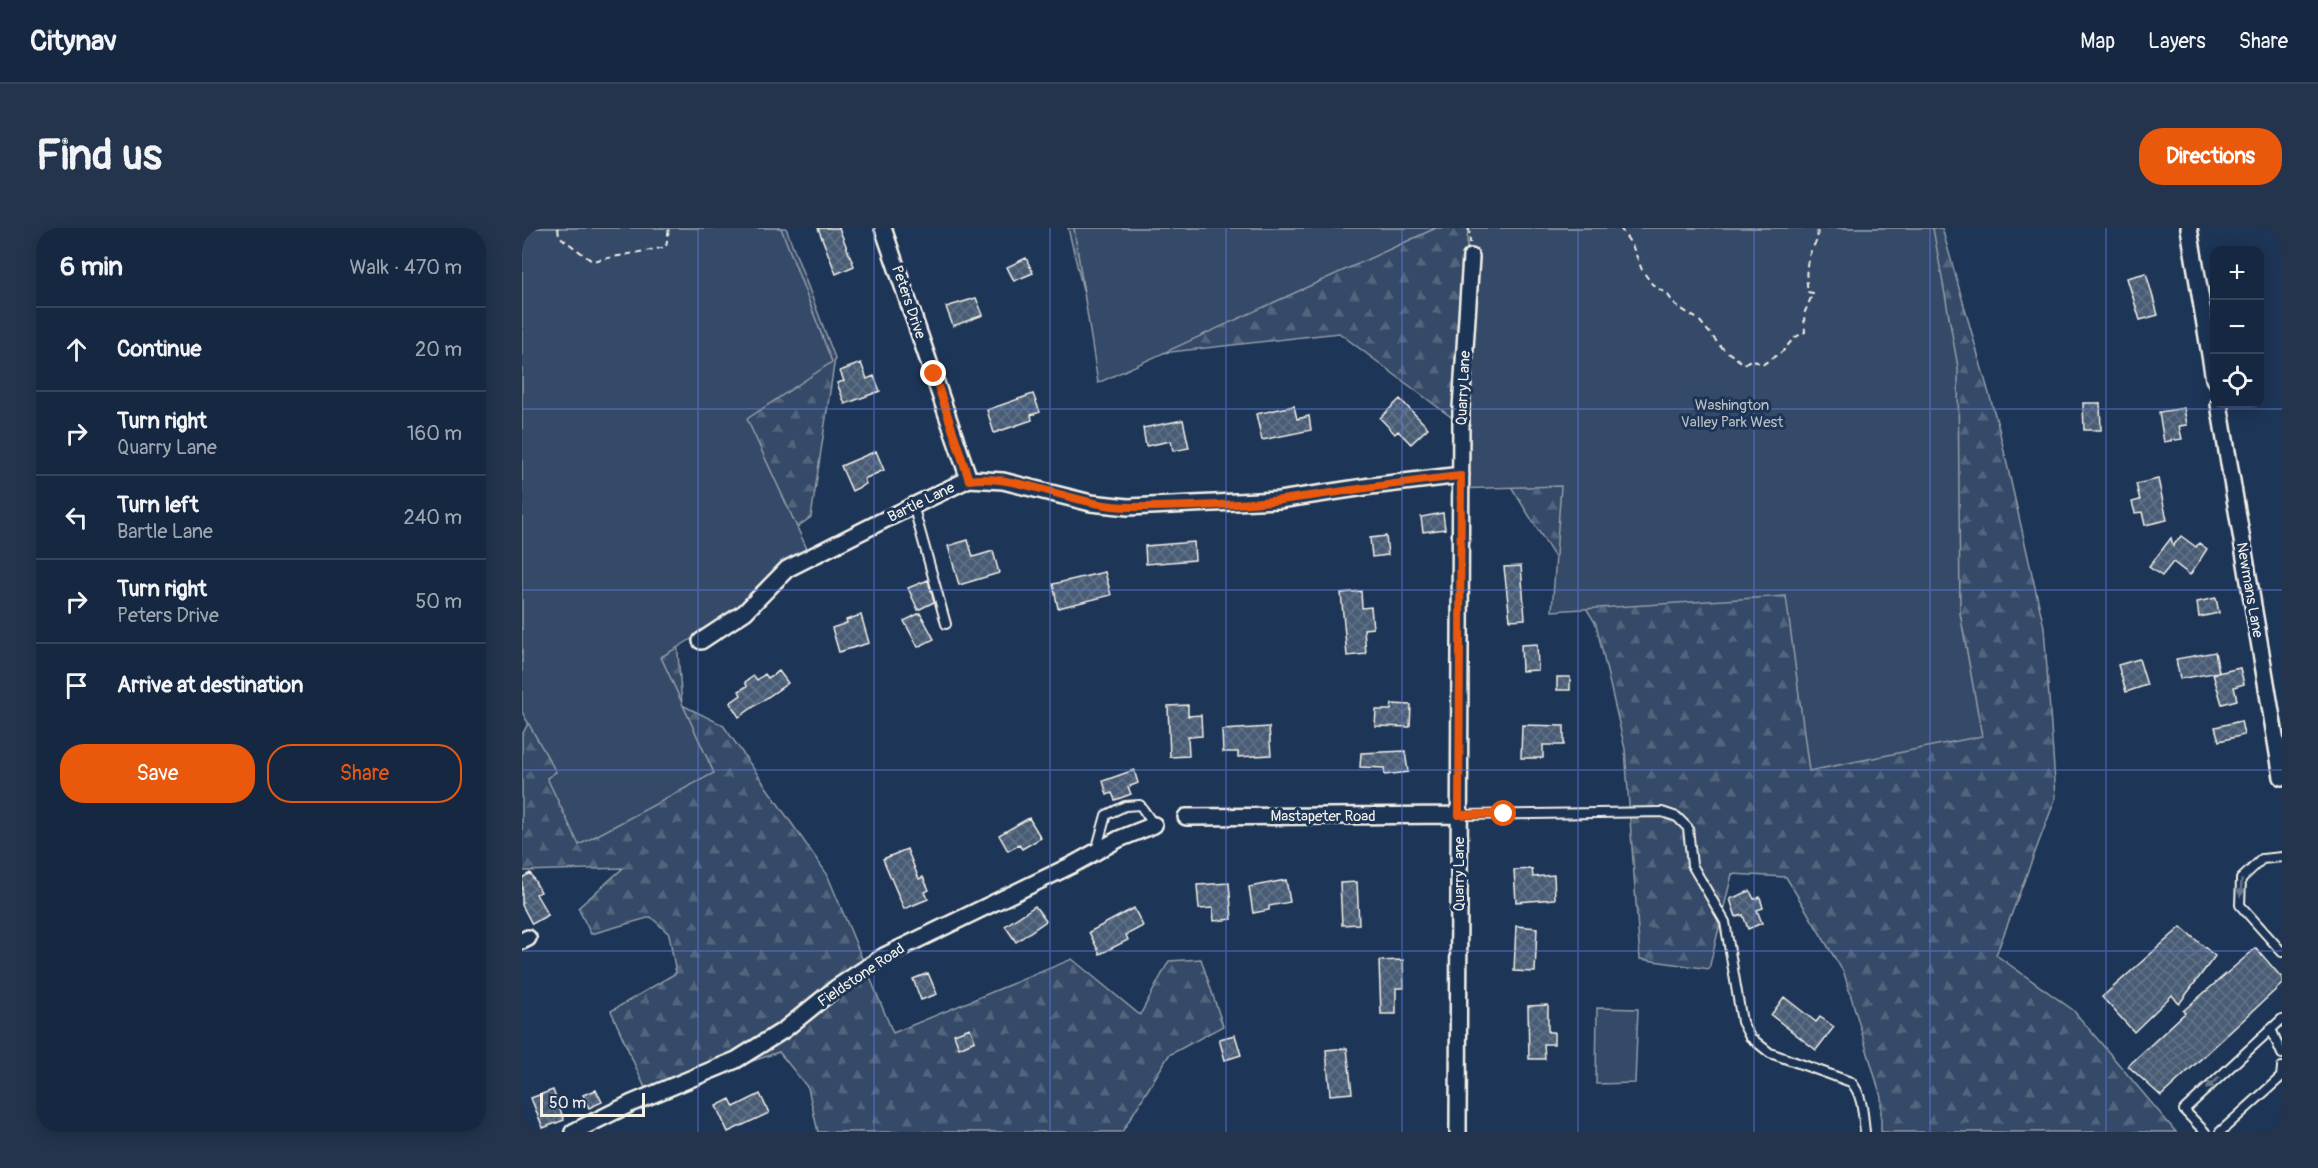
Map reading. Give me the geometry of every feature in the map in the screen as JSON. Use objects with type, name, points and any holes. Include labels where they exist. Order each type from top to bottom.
[{"type":"street","name":"Peters Drive","points":[[883,228],[969,480]]},
{"type":"street","points":[[2189,228],[2210,355]]},
{"type":"street","name":"Quarry Lane","points":[[1458,1132],[1461,408],[1471,257]]},
{"type":"street","name":"Newmans Lane","points":[[2219,408],[2282,777]]},
{"type":"street","name":"Bartle Lane","points":[[701,641],[745,612],[787,569],[913,505],[969,480],[979,478],[1003,481],[1090,503],[1128,507],[1279,500],[1371,486],[1461,476]]},
{"type":"street","name":"Mastapeter Road","points":[[1186,817],[1459,815]]},
{"type":"street","name":"Fieldstone Road","points":[[573,1132],[632,1103],[736,1060],[784,1030],[836,988],[884,956],[1119,839],[1154,825]]},
{"type":"lane","points":[[913,505],[946,624]]},
{"type":"lane","points":[[1096,852],[1106,815],[1125,806],[1140,805],[1154,825]]},
{"type":"lane","points":[[1459,815],[1662,812],[1677,818],[1688,828],[1692,866],[1725,922],[1742,1022],[1749,1037],[1770,1053],[1851,1082],[1857,1088],[1861,1098],[1865,1132]]},
{"type":"lane","points":[[2282,857],[2262,859],[2241,879],[2240,905],[2282,952]]},
{"type":"lane","points":[[2205,1132],[2184,1110],[2282,1019]]},
{"type":"lane","points":[[2271,1029],[2282,1054]]},
{"type":"lane","points":[[2220,1132],[2281,1077],[2282,1067]]},
{"type":"path","points":[[558,228],[559,236],[592,261],[666,247],[669,228]]},
{"type":"path","points":[[1620,228],[1632,245],[1642,270],[1652,284],[1676,305],[1699,320],[1727,352],[1744,364],[1752,358],[1762,365],[1783,351],[1794,338],[1805,332],[1804,314],[1813,293],[1808,292],[1805,273],[1810,252],[1819,239],[1817,228]]},
{"type":"green space","points":[[522,228],[786,228],[835,358],[811,517],[675,615],[682,705],[723,725],[827,874],[893,1033],[1072,959],[1140,1015],[1169,961],[1201,959],[1223,1026],[1169,1055],[1122,1132],[818,1132],[808,1088],[779,1052],[649,1097],[611,1011],[676,973],[669,934],[651,917],[591,934],[578,908],[623,868],[523,871],[522,866],[522,735],[541,699],[522,653]]},
{"type":"green space","points":[[522,228],[781,228],[832,362],[747,419],[808,551],[737,608],[661,657],[714,773],[579,845],[547,778],[556,772],[522,712]]},
{"type":"green space","points":[[1068,228],[1942,228],[1999,429],[2044,627],[2056,797],[1996,955],[2073,1010],[2176,1132],[1881,1132],[1881,1097],[1844,973],[1786,877],[1732,874],[1709,969],[1640,959],[1625,749],[1596,624],[1483,441],[1339,333],[1100,360]]},
{"type":"green space","points":[[1074,228],[1436,228],[1098,383]]},
{"type":"green space","name":"Washington Valley Park West","points":[[1468,228],[1933,228],[1958,367],[1960,613],[1982,736],[1809,771],[1786,596],[1552,611],[1561,486],[1451,489]]},
{"type":"green space","points":[[1597,1008],[1638,1009],[1635,1083],[1596,1084]]},
{"type":"building","points":[[818,228],[839,228],[854,266],[836,274]]},
{"type":"building","points":[[1026,258],[1033,273],[1014,281],[1007,267]]},
{"type":"building","points":[[2146,273],[2158,315],[2140,320],[2127,278]]},
{"type":"building","points":[[976,298],[983,315],[953,326],[946,307]]},
{"type":"building","points":[[861,363],[867,379],[874,376],[880,391],[845,404],[837,383],[844,381],[840,371]]},
{"type":"building","points":[[1033,394],[1040,412],[1031,415],[1032,420],[994,433],[987,410]]},
{"type":"building","points":[[1400,399],[1428,428],[1411,444],[1398,431],[1395,434],[1380,418]]},
{"type":"building","points":[[2083,403],[2100,403],[2101,430],[2084,430]]},
{"type":"building","points":[[1294,406],[1297,419],[1309,416],[1311,430],[1262,440],[1256,414]]},
{"type":"building","points":[[2184,408],[2187,425],[2179,426],[2182,439],[2164,442],[2159,412]]},
{"type":"building","points":[[1183,420],[1189,448],[1173,451],[1171,441],[1146,446],[1143,428]]},
{"type":"building","points":[[876,451],[884,470],[864,479],[866,484],[852,491],[841,466]]},
{"type":"building","points":[[2158,479],[2167,520],[2145,525],[2142,512],[2135,513],[2132,502],[2140,500],[2136,484]]},
{"type":"building","points":[[1443,513],[1445,529],[1423,532],[1421,517]]},
{"type":"building","points":[[1386,536],[1388,555],[1372,557],[1370,538]]},
{"type":"building","points":[[2181,536],[2196,547],[2199,543],[2207,549],[2190,575],[2173,562],[2162,576],[2149,567],[2171,538],[2173,546]]},
{"type":"building","points":[[968,540],[973,557],[993,551],[999,573],[959,585],[948,546]]},
{"type":"building","points":[[1194,542],[1195,560],[1146,564],[1145,546]]},
{"type":"building","points":[[1521,566],[1525,619],[1510,620],[1504,567]]},
{"type":"building","points":[[1105,572],[1111,595],[1058,608],[1053,584]]},
{"type":"building","points":[[928,580],[934,602],[918,610],[908,588]]},
{"type":"building","points":[[1361,591],[1362,608],[1371,607],[1373,628],[1364,629],[1366,654],[1347,656],[1341,593]]},
{"type":"building","points":[[2216,598],[2219,613],[2199,617],[2197,602]]},
{"type":"building","points":[[920,613],[934,639],[918,647],[904,621]]},
{"type":"building","points":[[861,615],[869,643],[839,652],[832,628]]},
{"type":"building","points":[[1537,644],[1538,670],[1522,671],[1521,645]]},
{"type":"building","points":[[2215,652],[2219,672],[2180,679],[2176,659]]},
{"type":"building","points":[[2139,659],[2147,685],[2126,692],[2118,665]]},
{"type":"building","points":[[2240,668],[2244,684],[2234,687],[2237,700],[2222,704],[2213,674]]},
{"type":"building","points":[[779,671],[788,683],[739,717],[730,703],[741,695],[739,691],[747,686],[745,682],[754,676],[757,680],[765,674],[768,678]]},
{"type":"building","points":[[1557,677],[1570,677],[1570,690],[1557,690]]},
{"type":"building","points":[[1392,704],[1411,705],[1410,727],[1375,726],[1376,710],[1391,710]]},
{"type":"building","points":[[1188,705],[1188,716],[1201,715],[1202,736],[1188,737],[1189,756],[1170,757],[1168,706]]},
{"type":"building","points":[[2241,721],[2244,735],[2219,741],[2215,727]]},
{"type":"building","points":[[1522,725],[1564,726],[1564,745],[1543,745],[1543,758],[1521,758]]},
{"type":"building","points":[[1269,727],[1271,755],[1238,757],[1238,752],[1223,752],[1222,730]]},
{"type":"building","points":[[1405,751],[1408,772],[1385,775],[1384,768],[1360,767],[1361,753]]},
{"type":"building","points":[[1134,770],[1138,783],[1128,787],[1131,794],[1115,800],[1112,793],[1107,795],[1103,781]]},
{"type":"building","points":[[1029,818],[1041,838],[1022,849],[1019,845],[1008,851],[999,835]]},
{"type":"building","points":[[907,849],[919,879],[923,877],[929,890],[925,892],[928,899],[904,909],[883,859]]},
{"type":"building","points":[[1532,869],[1533,877],[1554,875],[1555,899],[1516,902],[1514,870]]},
{"type":"building","points":[[530,873],[541,892],[536,894],[548,915],[532,924],[522,905],[522,878]]},
{"type":"building","points":[[1286,880],[1290,902],[1269,906],[1269,910],[1253,913],[1249,887]]},
{"type":"building","points":[[1357,882],[1359,924],[1342,925],[1340,883]]},
{"type":"building","points":[[1229,883],[1232,919],[1214,921],[1213,908],[1199,909],[1197,885]]},
{"type":"building","points":[[1750,891],[1754,899],[1760,897],[1763,908],[1757,910],[1762,923],[1748,929],[1743,915],[1736,917],[1730,899]]},
{"type":"building","points":[[1035,906],[1046,921],[1016,942],[1005,926]]},
{"type":"building","points":[[1134,908],[1143,926],[1126,935],[1128,940],[1100,954],[1089,932]]},
{"type":"building","points":[[1516,926],[1537,928],[1535,972],[1514,971]]},
{"type":"building","points":[[2181,927],[2215,956],[2179,1004],[2172,995],[2134,1032],[2102,997]]},
{"type":"building","points":[[2256,948],[2282,978],[2282,984],[2161,1096],[2128,1066],[2185,1013],[2183,1011]]},
{"type":"building","points":[[1403,960],[1404,988],[1396,988],[1396,1014],[1381,1014],[1379,961]]},
{"type":"building","points":[[928,973],[937,994],[921,1000],[913,979]]},
{"type":"building","points":[[1784,997],[1816,1022],[1820,1017],[1834,1027],[1816,1050],[1771,1015]]},
{"type":"building","points":[[1548,1005],[1548,1032],[1554,1032],[1554,1044],[1544,1044],[1545,1059],[1529,1059],[1528,1006]]},
{"type":"building","points":[[970,1028],[975,1041],[959,1048],[954,1034]]},
{"type":"building","points":[[1235,1035],[1241,1055],[1225,1060],[1219,1039]]},
{"type":"building","points":[[1347,1048],[1352,1093],[1330,1095],[1326,1050]]},
{"type":"building","points":[[553,1090],[564,1120],[543,1128],[531,1098]]},
{"type":"building","points":[[596,1090],[602,1102],[589,1108],[583,1095]]},
{"type":"building","points":[[760,1094],[769,1113],[728,1132],[716,1106],[730,1099],[734,1107]]},
{"type":"route","points":[[934,374],[969,480],[979,478],[1003,481],[1090,503],[1128,507],[1279,500],[1371,486],[1461,476],[1459,815],[1504,814]]}]
